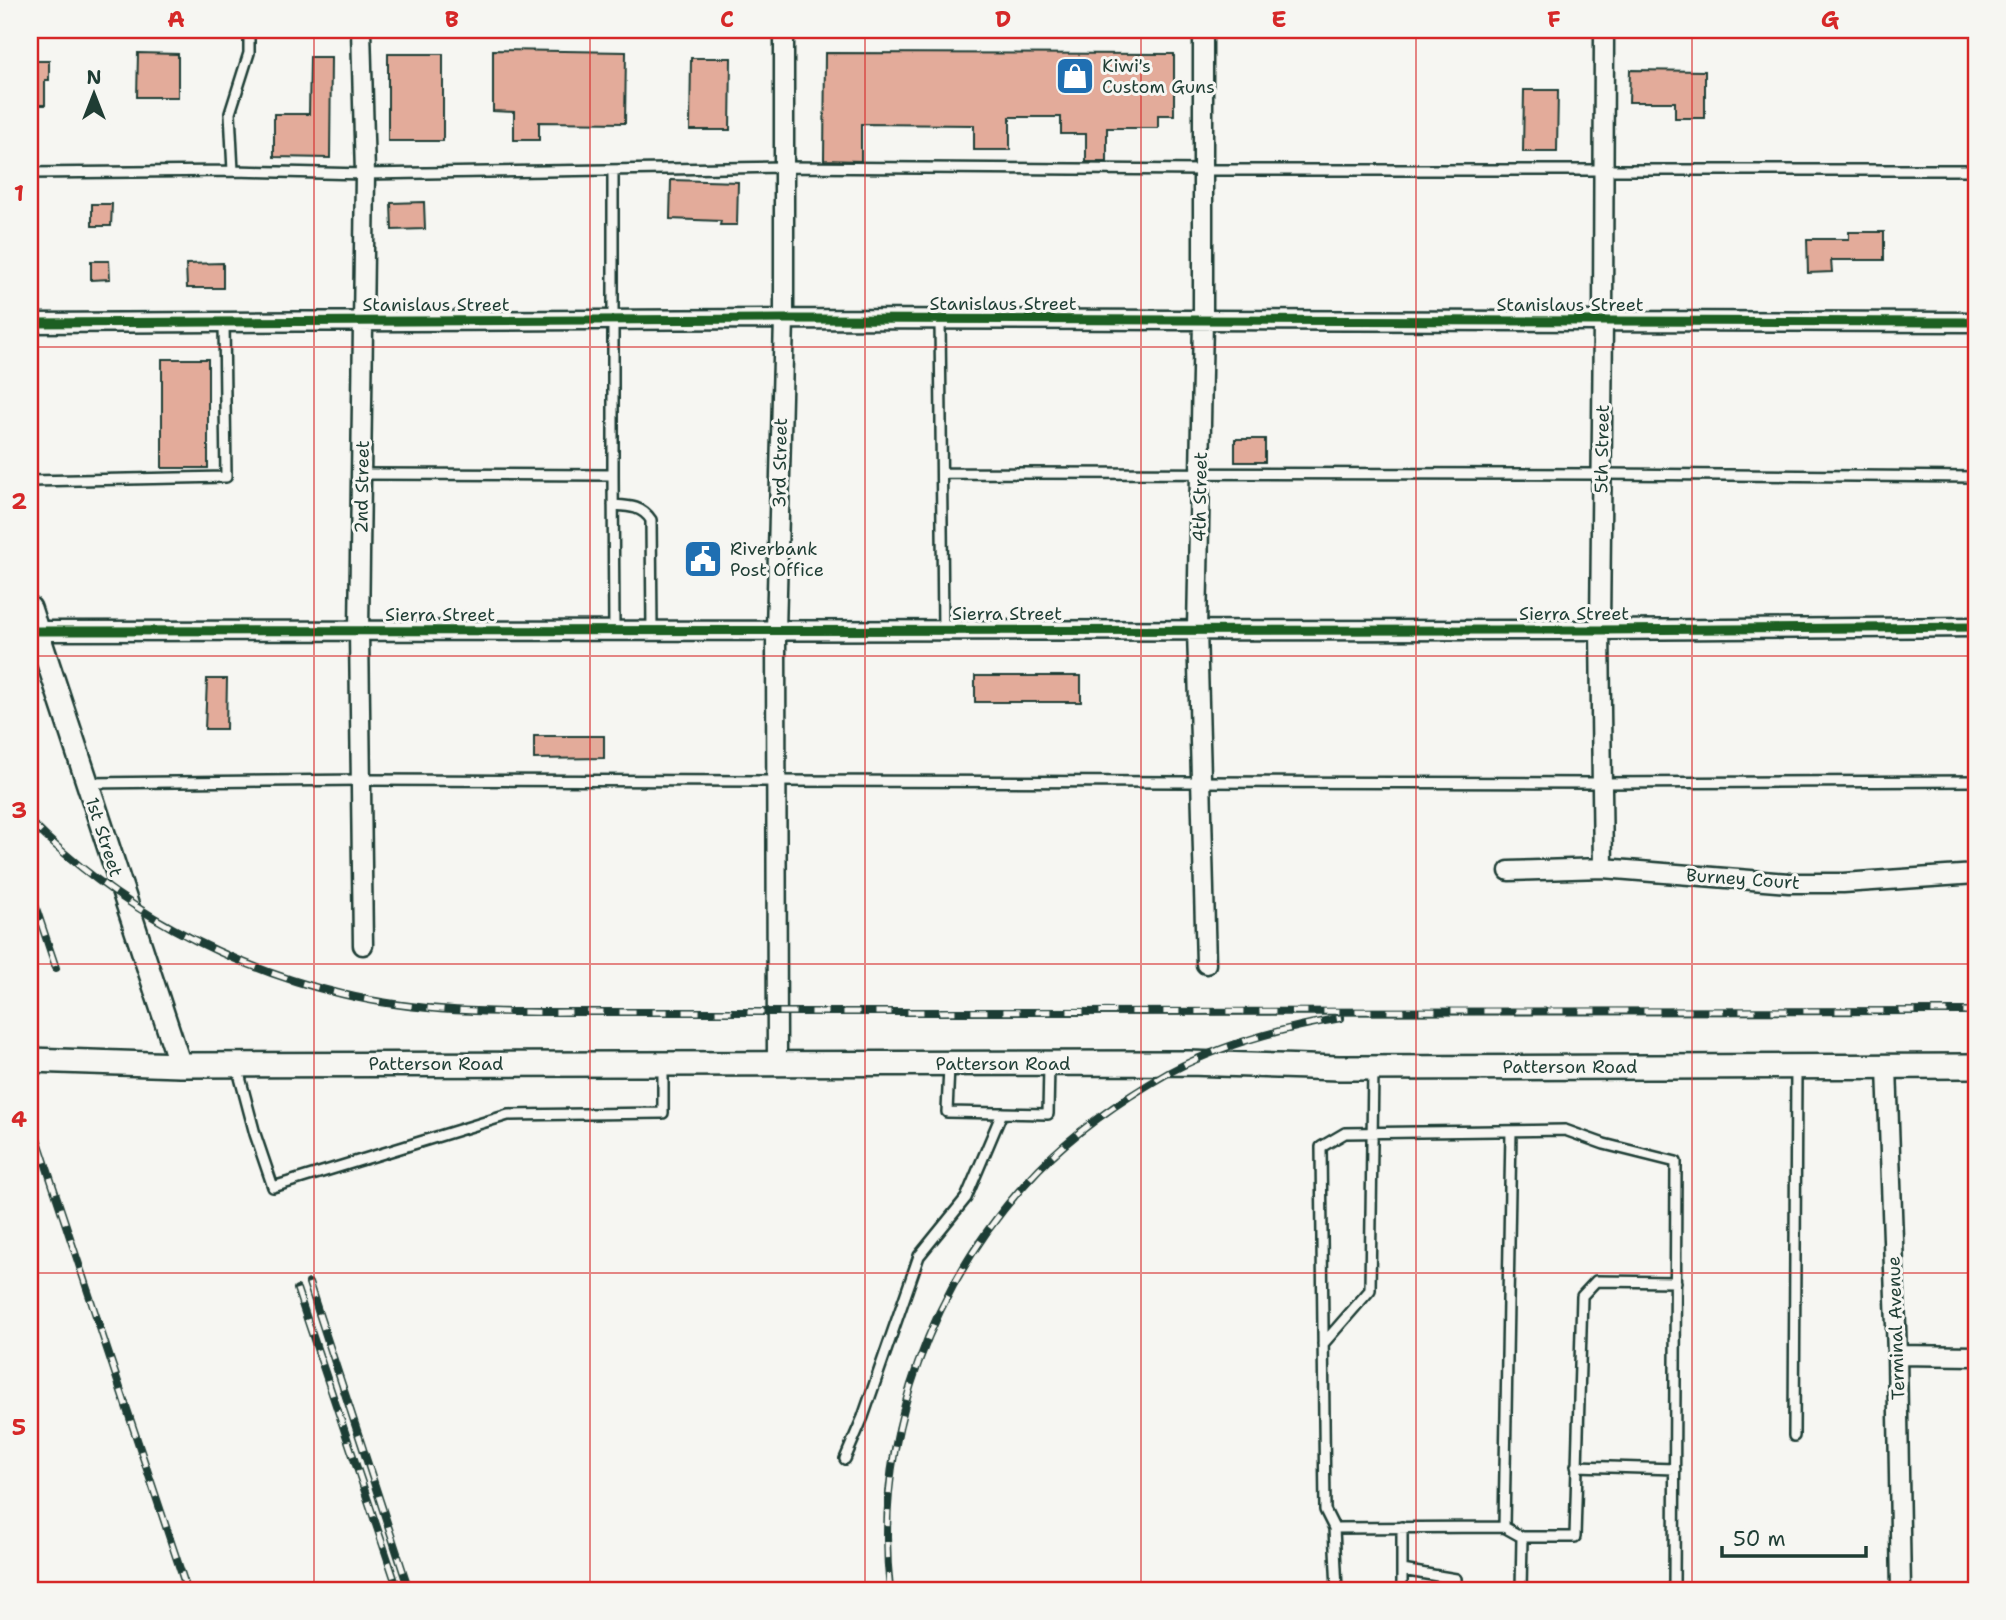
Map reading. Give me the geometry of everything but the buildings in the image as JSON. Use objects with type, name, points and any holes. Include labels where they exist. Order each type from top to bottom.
[{"type":"main road","name":"Patterson Road","points":[[30,1060],[180,1065],[1246,1064],[1373,1068],[1976,1066]]},
{"type":"street","name":"2nd Street","points":[[361,30],[365,174],[359,631],[363,945]]},
{"type":"street","name":"3rd Street","points":[[777,1065],[776,631],[784,319],[784,30]]},
{"type":"street","name":"4th Street","points":[[1203,30],[1203,320],[1197,629],[1206,964]]},
{"type":"street","name":"5th Street","points":[[1603,868],[1600,630],[1604,30]]},
{"type":"street","name":"Stanislaus Street","points":[[30,323],[784,319],[1976,321]]},
{"type":"street","name":"1st Street","points":[[30,608],[180,1065]]},
{"type":"street","name":"Sierra Street","points":[[37,631],[1600,630],[1976,627]]},
{"type":"street","name":"Burney Court","points":[[1509,871],[1603,868],[1789,883],[1843,883],[1976,874]]},
{"type":"street","name":"Terminal Avenue","points":[[1887,1067],[1897,1355],[1901,1590]]},
{"type":"street","points":[[1897,1355],[1976,1356]]},
{"type":"lane","points":[[233,171],[230,113],[249,53],[249,30]]},
{"type":"lane","points":[[30,173],[233,171],[365,174],[784,167],[1976,170]]},
{"type":"lane","points":[[612,170],[614,631]]},
{"type":"lane","points":[[940,319],[943,630]]},
{"type":"lane","points":[[30,481],[226,477],[224,322]]},
{"type":"lane","points":[[942,473],[1976,477]]},
{"type":"lane","points":[[362,474],[612,475]]},
{"type":"lane","points":[[613,505],[635,507],[652,520],[652,631]]},
{"type":"lane","points":[[87,783],[361,780],[1976,782]]},
{"type":"lane","points":[[237,1064],[255,1134],[273,1187],[508,1115],[663,1113],[663,1065]]},
{"type":"lane","points":[[949,1064],[947,1112],[1048,1114],[1049,1064]]},
{"type":"lane","points":[[1794,1436],[1796,1067]]},
{"type":"lane","points":[[1323,1344],[1370,1290],[1373,1068]]},
{"type":"lane","points":[[845,1459],[863,1417],[919,1256],[966,1198],[1002,1113]]},
{"type":"lane","points":[[1337,1590],[1334,1528],[1325,1510],[1321,1147],[1345,1133],[1565,1130],[1604,1144],[1676,1162],[1674,1590]]},
{"type":"lane","points":[[1504,1527],[1511,1131]]},
{"type":"lane","points":[[1334,1528],[1504,1527],[1522,1537],[1575,1537],[1582,1296],[1596,1281],[1676,1282]]},
{"type":"lane","points":[[1576,1466],[1675,1469]]},
{"type":"lane","points":[[1402,1527],[1402,1590]]},
{"type":"lane","points":[[1521,1590],[1522,1537]]},
{"type":"lane","points":[[1402,1570],[1456,1579],[1456,1590]]},
{"type":"railway","points":[[30,821],[63,852],[135,906],[214,949],[298,982],[342,994],[406,1006],[536,1012],[1976,1011]]},
{"type":"railway","points":[[30,890],[56,968]]},
{"type":"railway","points":[[890,1590],[887,1533],[891,1475],[901,1419],[918,1364],[940,1311],[968,1260],[1001,1213],[1039,1169],[1069,1141],[1118,1104],[1170,1072],[1211,1053],[1254,1038],[1341,1018]]},
{"type":"railway","points":[[30,1117],[187,1590]]},
{"type":"railway","points":[[309,1283],[409,1590]]},
{"type":"railway","points":[[297,1289],[398,1590]]},
{"type":"cycle path","points":[[30,323],[784,319],[1976,322]]},
{"type":"cycle path","points":[[37,631],[1600,630],[1976,627]]},
{"type":"place","name":"Kiwi's Custom Guns","points":[[1075,76]]},
{"type":"place","name":"Riverbank Post Office","points":[[703,559]]}]
